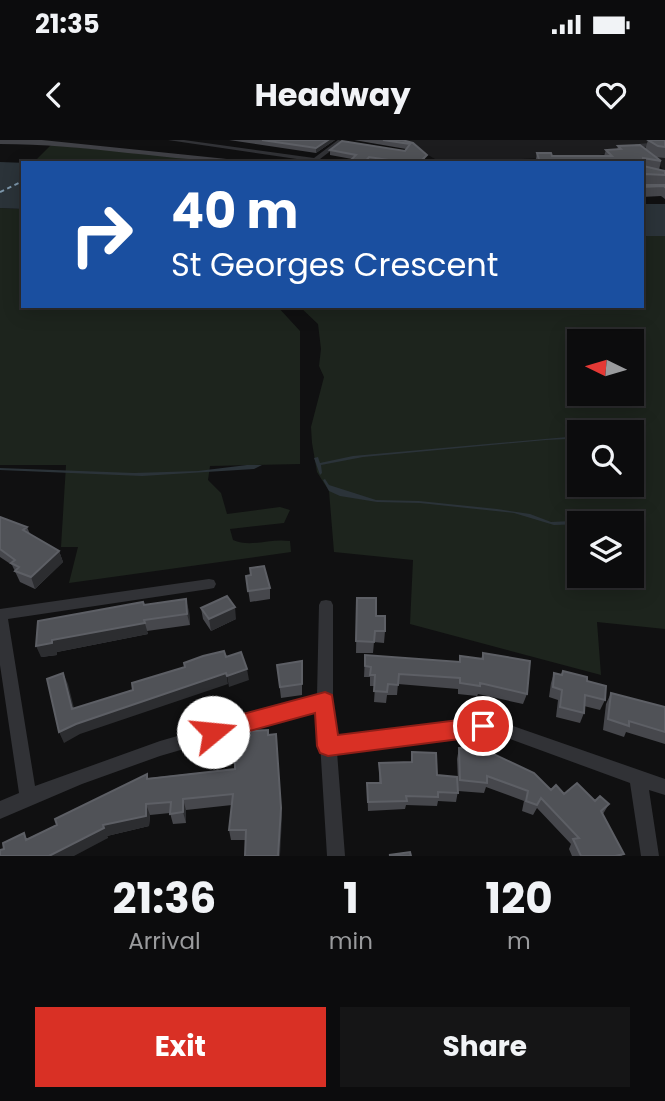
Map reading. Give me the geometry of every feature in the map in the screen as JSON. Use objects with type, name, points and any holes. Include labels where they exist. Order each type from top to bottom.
[{"type":"main road","points":[[0,142],[38,141],[243,161]]},
{"type":"street","points":[[171,140],[328,161]]},
{"type":"street","points":[[331,140],[366,145]]},
{"type":"street","points":[[316,159],[340,141]]},
{"type":"street","points":[[28,797],[0,615],[209,584]]},
{"type":"street","points":[[326,605],[325,701],[336,856]]},
{"type":"street","points":[[0,810],[148,752],[257,718],[325,701]]},
{"type":"street","points":[[328,746],[483,726],[499,728],[665,787]]},
{"type":"street","points":[[638,778],[650,856]]},
{"type":"lane","points":[[642,154],[634,146],[655,144],[660,142],[658,140]]},
{"type":"shaded area","points":[[402,140],[665,140],[665,171],[659,165],[629,151],[599,155],[439,161]]},
{"type":"shaded area","points":[[51,145],[207,159],[205,161],[35,161]]},
{"type":"shaded area","points":[[0,162],[21,163],[21,209],[0,208]]},
{"type":"shaded area","points":[[644,204],[665,204],[665,236],[644,236]]},
{"type":"shaded area","points":[[0,208],[21,209],[21,308],[279,308],[300,331],[300,464],[210,466],[208,480],[221,493],[227,514],[280,507],[290,510],[284,523],[230,529],[233,540],[240,542],[290,541],[291,552],[69,583],[78,547],[61,547],[66,465],[0,465]]},
{"type":"shaded area","points":[[665,236],[665,629],[597,622],[601,675],[410,624],[413,560],[334,552],[329,491],[317,472],[312,443],[311,427],[324,377],[319,366],[321,349],[318,324],[301,308],[644,308],[644,237]]},
{"type":"shaded area","points":[[567,437],[363,457],[321,465],[320,475],[314,458],[318,457],[320,463],[353,456]]},
{"type":"shaded area","points":[[262,465],[254,469],[142,476],[0,470],[134,473],[198,471]]},
{"type":"shaded area","points":[[323,480],[329,485],[376,500],[419,501],[497,509],[530,514],[551,522],[567,521],[567,525],[554,525],[514,513],[420,503],[377,502],[340,496],[329,491]]},
{"type":"building","points":[[262,140],[328,140],[316,148]]},
{"type":"building","points":[[383,140],[413,143],[427,155],[422,160],[434,161],[396,161],[369,157],[366,161],[350,161],[356,155],[330,150],[342,141],[405,151],[410,144]]},
{"type":"building","points":[[648,140],[665,140],[665,147],[658,146]]},
{"type":"building","points":[[640,145],[661,161],[643,158],[643,161],[539,161],[537,153],[551,153],[552,156],[612,156],[606,150],[621,149],[618,146]]},
{"type":"building","points":[[644,166],[665,171],[665,175],[645,174]]},
{"type":"building","points":[[0,517],[27,527],[23,530],[59,551],[31,577],[15,571],[19,567],[11,563],[15,560],[0,549]]},
{"type":"building","points":[[264,566],[270,588],[248,591],[246,576],[251,575],[250,568]]},
{"type":"building","points":[[227,596],[235,607],[209,619],[201,608]]},
{"type":"building","points":[[357,598],[376,598],[376,616],[385,616],[385,631],[375,631],[374,642],[356,641]]},
{"type":"building","points":[[186,599],[187,614],[144,620],[145,623],[52,640],[52,643],[36,646],[38,621],[143,602],[144,605]]},
{"type":"building","points":[[224,651],[226,657],[241,652],[247,669],[227,676],[226,673],[59,732],[47,679],[63,673],[72,709],[133,690],[132,683],[185,667],[184,663]]},
{"type":"building","points":[[483,653],[530,661],[527,694],[480,683],[480,686],[460,683],[460,678],[399,674],[398,685],[388,684],[387,692],[374,691],[375,675],[370,675],[371,667],[365,666],[365,655],[460,662],[460,656],[483,659]]},
{"type":"building","points":[[302,661],[302,684],[280,687],[277,665]]},
{"type":"building","points":[[563,671],[587,677],[587,681],[606,686],[605,700],[585,695],[584,713],[560,707],[562,690],[553,687],[554,673],[562,675]]},
{"type":"building","points":[[611,693],[665,707],[665,732],[629,721],[629,726],[608,719]]},
{"type":"building","points":[[250,723],[251,731],[268,730],[268,735],[276,734],[281,808],[278,856],[245,856],[246,830],[229,830],[233,794],[183,799],[183,812],[170,814],[171,802],[146,804],[146,816],[103,825],[104,828],[49,856],[0,856],[0,850],[4,849],[3,843],[24,833],[26,840],[57,825],[55,819],[147,774],[147,779],[235,769],[235,725]]},
{"type":"building","points":[[459,748],[485,750],[534,773],[551,790],[556,785],[564,794],[577,783],[595,801],[600,796],[609,804],[601,811],[624,854],[581,856],[573,839],[579,838],[541,798],[537,805],[526,801],[528,791],[487,776],[487,783],[460,780]]},
{"type":"building","points":[[412,752],[436,753],[437,775],[457,777],[458,793],[438,792],[438,797],[406,796],[407,801],[368,802],[367,783],[381,783],[379,763],[412,762]]},
{"type":"building","points":[[410,852],[411,856],[389,855]]},
{"type":"ferry route","points":[[0,192],[21,182]]},
{"type":"route","points":[[213,732],[325,701],[328,746],[483,726]]}]
